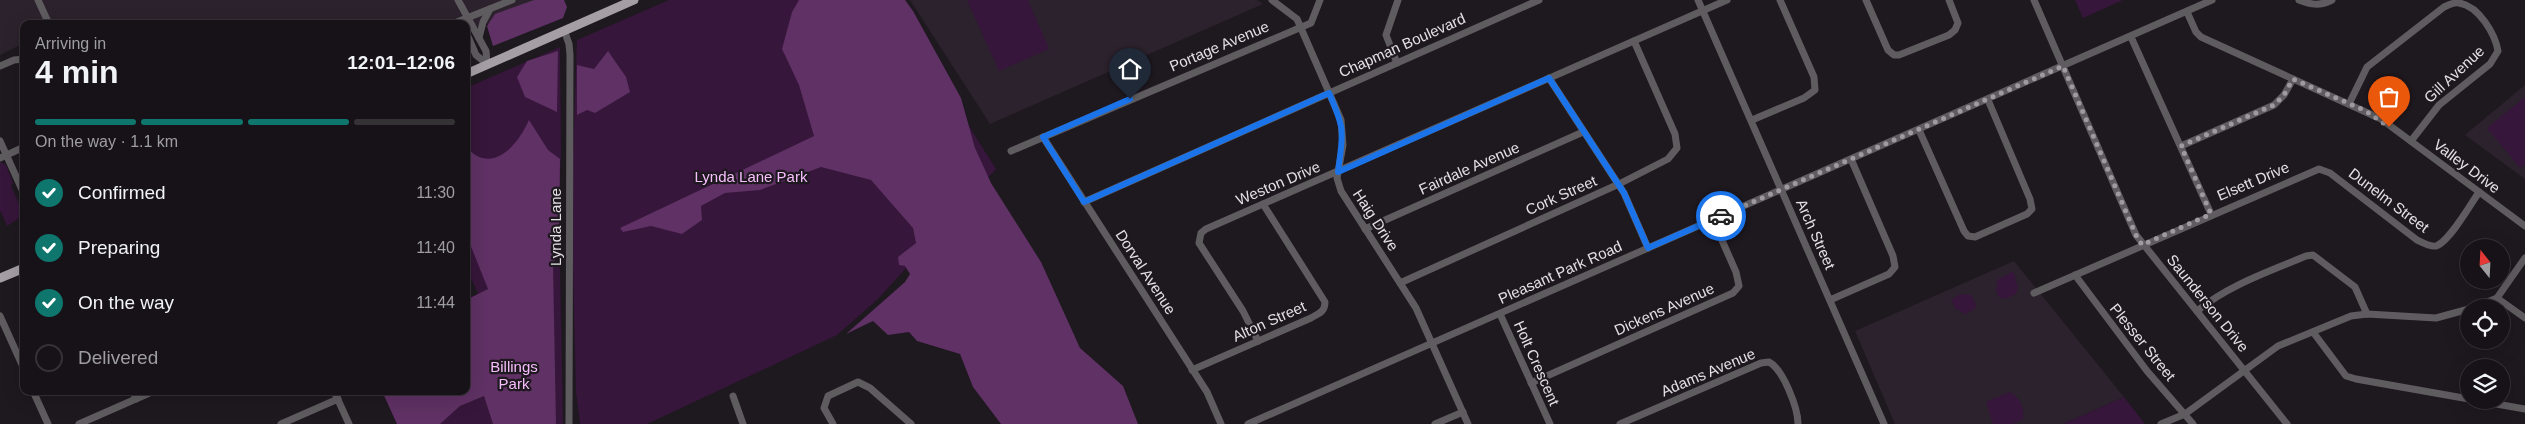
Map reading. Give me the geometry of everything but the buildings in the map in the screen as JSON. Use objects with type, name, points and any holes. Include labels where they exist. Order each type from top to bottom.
[{"type":"main road","points":[[470,72],[634,0]]},
{"type":"main road","points":[[0,278],[20,270]]},
{"type":"street","points":[[38,0],[47,20]]},
{"type":"street","points":[[458,0],[466,20]]},
{"type":"street","points":[[468,20],[490,8],[512,0]]},
{"type":"street","name":"Haig Drive","points":[[1272,0],[1293,15],[1300,27],[1343,130],[1343,145],[1338,172],[1341,190],[1416,308],[1468,424]]},
{"type":"street","points":[[1300,27],[1313,20],[1320,0]]},
{"type":"street","points":[[1397,63],[1386,35],[1398,0]]},
{"type":"street","name":"Chapman Boulevard","points":[[1084,202],[1539,0]]},
{"type":"street","name":"Arch Street","points":[[1698,0],[1783,190],[1884,424]]},
{"type":"street","name":"Weston Drive","points":[[1258,341],[1243,311],[1202,248],[1199,238],[1206,229],[1727,0]]},
{"type":"street","points":[[1752,120],[1804,98],[1815,90],[1814,77],[1780,0]]},
{"type":"street","points":[[1866,0],[1888,50],[1894,55],[1905,54],[1956,30],[1958,23],[1949,0]]},
{"type":"street","name":"Saunderson Drive","points":[[2034,0],[2136,235],[2142,245],[2288,424]]},
{"type":"street","name":"Pleasant Park Road","points":[[1248,424],[2212,0]]},
{"type":"street","points":[[2299,0],[2308,4],[2322,5],[2332,0]]},
{"type":"street","name":"Gill Avenue","points":[[2349,104],[2367,67],[2444,7],[2458,2],[2472,8],[2496,38],[2498,51],[2490,64],[2439,105],[2411,141]]},
{"type":"street","points":[[479,38],[483,22],[490,8]]},
{"type":"street","name":"Valley Drive","points":[[2187,12],[2196,32],[2201,37],[2381,119],[2525,226]]},
{"type":"street","points":[[470,23],[474,25],[486,50],[486,64]]},
{"type":"street","name":"Portage Avenue","points":[[1011,151],[1300,27]]},
{"type":"street","name":"Lynda Lane","points":[[564,30],[570,54],[568,121],[569,424]]},
{"type":"street","points":[[2131,37],[2211,214]]},
{"type":"street","points":[[470,41],[476,55],[486,64]]},
{"type":"street","name":"Cork Street","points":[[1400,283],[1619,184],[1668,159],[1677,148],[1675,134],[1634,41]]},
{"type":"street","points":[[0,66],[14,60],[20,60]]},
{"type":"street","points":[[1549,78],[1619,184],[1648,248]]},
{"type":"street","points":[[2181,146],[2274,105],[2284,95],[2293,79]]},
{"type":"street","points":[[1919,130],[1964,231],[1968,236],[1975,237],[2028,214],[2032,209],[2030,199],[1988,100]]},
{"type":"street","name":"Fairdale Avenue","points":[[1365,229],[1583,132]]},
{"type":"street","name":"Dorval Avenue","points":[[1043,137],[1206,392],[1221,424]]},
{"type":"street","points":[[0,141],[3,156],[20,187]]},
{"type":"street","points":[[3,156],[20,149]]},
{"type":"street","points":[[1830,300],[1889,274],[1895,267],[1894,256],[1851,159]]},
{"type":"street","name":"Elsett Drive","points":[[2034,293],[2211,214],[2319,169]]},
{"type":"street","name":"Dunelm Street","points":[[2319,169],[2330,173],[2417,240],[2430,246],[2437,245],[2446,239],[2479,192]]},
{"type":"street","name":"Alton Street","points":[[1192,370],[1323,312],[1325,302],[1263,204]]},
{"type":"street","name":"Dickens Avenue","points":[[1531,382],[1733,293],[1739,286],[1736,272],[1713,220]]},
{"type":"street","points":[[2197,311],[2214,297],[2231,288],[2306,256],[2313,256],[2355,287],[2367,314]]},
{"type":"street","points":[[2525,258],[2497,298],[2525,318]]},
{"type":"street","name":"Plesser Street","points":[[2075,275],[2147,371],[2193,424]]},
{"type":"street","points":[[2161,424],[2184,414],[2278,346],[2351,316],[2367,314],[2436,318],[2460,311]]},
{"type":"street","name":"Holt Crescent","points":[[1500,314],[1550,424]]},
{"type":"street","points":[[0,316],[20,360]]},
{"type":"street","points":[[2313,332],[2346,376],[2356,380],[2460,397]]},
{"type":"street","name":"Adams Avenue","points":[[1620,424],[1761,362],[1769,362],[1780,371],[1796,409],[1798,424]]},
{"type":"street","points":[[833,424],[824,408],[828,396],[858,382],[870,388],[911,424]]},
{"type":"street","points":[[36,395],[48,424]]},
{"type":"street","points":[[134,395],[136,399]]},
{"type":"street","points":[[79,424],[145,395]]},
{"type":"street","points":[[336,395],[348,424]]},
{"type":"street","points":[[733,396],[743,424]]},
{"type":"street","points":[[281,424],[338,399]]},
{"type":"street","points":[[2510,406],[2525,409]]},
{"type":"street","points":[[1435,424],[1462,412]]},
{"type":"shaded area","points":[[0,0],[548,0],[470,30],[470,20],[20,20],[20,45],[0,55]]},
{"type":"shaded area","points":[[910,0],[1257,0],[1263,4],[990,124]]},
{"type":"shaded area","points":[[2525,85],[2525,179],[2465,135]]},
{"type":"shaded area","points":[[2014,261],[2124,397],[2063,424],[1895,424],[1855,331]]},
{"type":"green space","points":[[534,0],[564,0],[567,7],[563,18],[493,46],[487,26],[495,14]]},
{"type":"green space","name":"Lynda Lane Park","points":[[669,0],[890,0],[996,169],[878,299],[837,335],[647,424],[580,424],[576,392],[573,268],[573,156],[577,40]]},
{"type":"green space","points":[[799,0],[905,0],[961,98],[975,148],[991,183],[1041,262],[1080,348],[1123,386],[1138,424],[1001,424],[973,387],[960,354],[917,341],[909,332],[888,335],[873,321],[846,334],[905,282],[910,274],[905,266],[899,265],[898,257],[916,243],[913,228],[871,180],[821,167],[760,190],[725,193],[701,206],[702,220],[682,234],[651,226],[623,232],[620,228],[814,136],[799,85],[782,49],[792,12]]},
{"type":"green space","points":[[967,0],[1028,0],[1049,49],[999,71]]},
{"type":"green space","points":[[2075,0],[2123,0],[2083,18]]},
{"type":"green space","name":"Billings Park","points":[[560,47],[561,153],[556,254],[553,260],[560,268],[563,424],[397,424],[384,395],[470,395],[470,298],[478,294],[470,276],[470,86]]},
{"type":"green space","points":[[558,51],[557,112],[525,97],[517,77],[527,61]]},
{"type":"green space","points":[[608,51],[626,77],[630,92],[595,113],[587,110],[577,115],[577,65],[594,69]]},
{"type":"green space","points":[[2525,97],[2525,165],[2520,168],[2487,128]]},
{"type":"green space","name":"Billings Park","points":[[529,120],[548,150],[560,159],[559,250],[553,265],[556,424],[493,424],[484,396],[460,406],[440,424],[397,424],[384,395],[470,395],[470,298],[488,289],[470,244],[470,150],[485,159],[494,158],[503,154],[511,147]]},
{"type":"green space","points":[[0,162],[6,165],[13,183],[11,186],[20,206],[20,218],[7,226],[0,210]]},
{"type":"green space","points":[[2011,272],[2014,273],[2018,288],[2016,294],[2005,299],[1999,297],[1996,292],[1997,280]]},
{"type":"green space","points":[[1960,294],[1971,295],[1976,304],[1975,309],[1965,314],[1955,308],[1951,300]]},
{"type":"green space","points":[[2010,392],[2017,397],[2021,404],[2023,419],[2013,424],[1993,424],[1986,402]]},
{"type":"green space","points":[[2124,397],[2145,424],[2063,424]]},
{"type":"way so far","points":[[1721,216],[2063,66],[2142,245],[2211,214],[2181,146],[2274,105],[2284,95],[2293,79],[2366,111],[2381,119],[2389,127]]},
{"type":"route","points":[[1130,99],[1043,137],[1084,202],[1329,93],[1341,120],[1343,130],[1343,145],[1338,172],[1549,78],[1619,184],[1648,248],[1721,216]]}]
